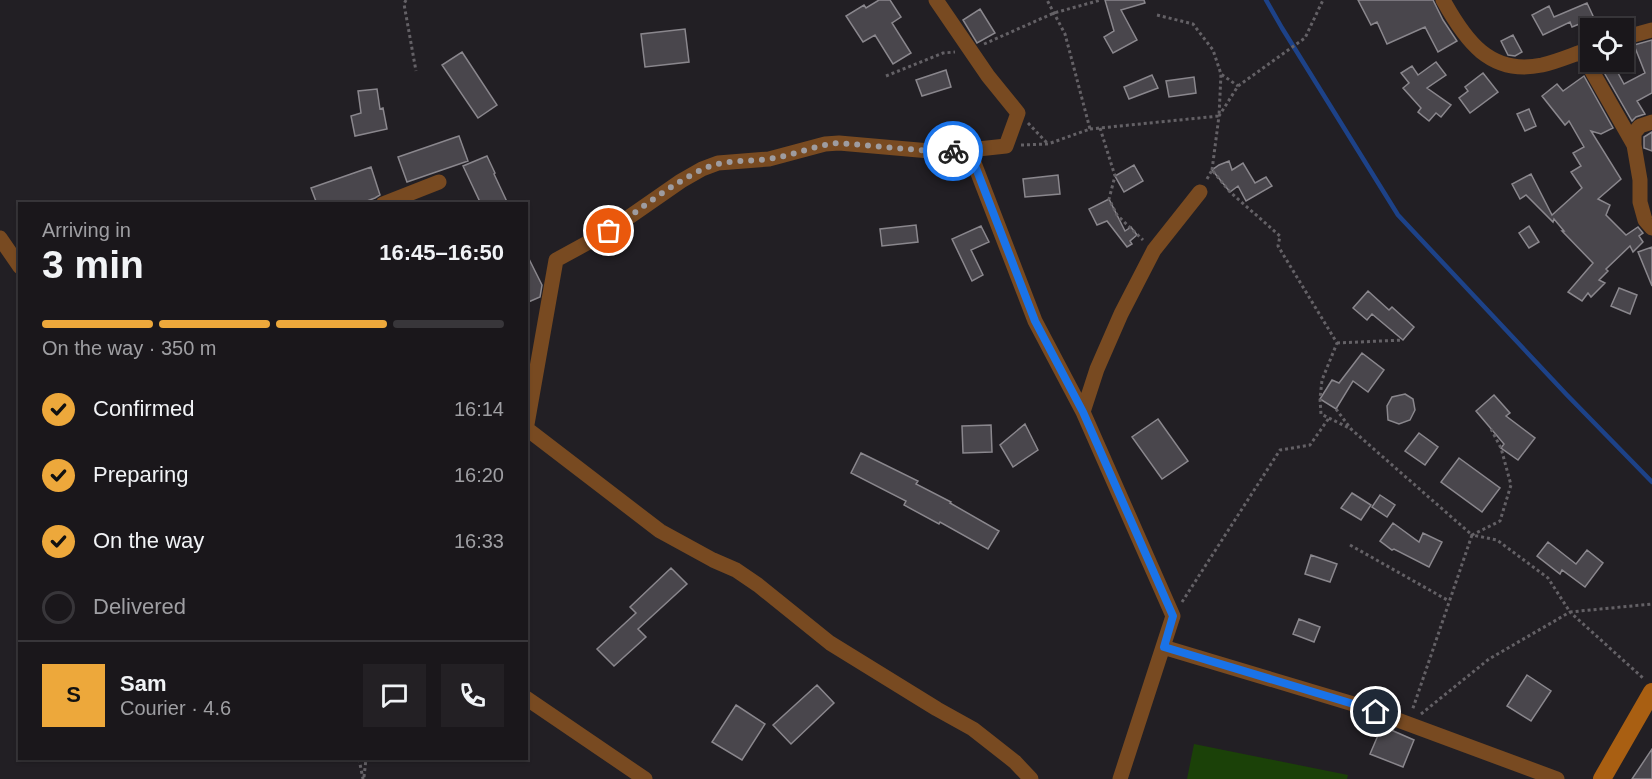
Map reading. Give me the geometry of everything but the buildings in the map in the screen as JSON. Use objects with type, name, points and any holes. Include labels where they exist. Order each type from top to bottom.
[{"type":"street","points":[[528,423],[556,260],[609,231],[702,169],[718,163],[769,159],[825,144],[839,143],[930,151],[1006,146],[1018,113],[936,0]]},
{"type":"street","points":[[1443,0],[1468,38],[1491,59],[1504,65],[1522,68],[1561,60],[1580,52]]},
{"type":"street","points":[[1634,35],[1652,30]]},
{"type":"street","points":[[1597,72],[1634,145]]},
{"type":"street","points":[[1652,122],[1640,126],[1634,133],[1640,180],[1640,202],[1645,220],[1652,228]]},
{"type":"street","points":[[969,150],[1035,321],[1083,412],[1173,616],[1120,779]]},
{"type":"street","points":[[387,202],[439,182]]},
{"type":"street","points":[[1083,412],[1097,369],[1121,314],[1154,250],[1200,192]]},
{"type":"street","points":[[0,238],[18,264]]},
{"type":"street","points":[[528,430],[660,531],[736,570],[830,644],[973,729],[1015,762],[1031,779]]},
{"type":"street","points":[[1164,647],[1360,706],[1557,779]]},
{"type":"street","points":[[1602,779],[1652,692]]},
{"type":"street","points":[[528,699],[645,779]]},
{"type":"path","points":[[406,0],[404,4],[416,71]]},
{"type":"path","points":[[1047,0],[1065,34],[1090,129]]},
{"type":"path","points":[[886,76],[942,53],[971,50],[1054,13],[1101,0]]},
{"type":"path","points":[[1219,116],[1238,86],[1305,38],[1323,0]]},
{"type":"path","points":[[1157,15],[1193,24],[1213,50],[1221,74],[1219,116],[1212,170],[1200,192]]},
{"type":"path","points":[[1221,74],[1238,86]]},
{"type":"path","points":[[1018,113],[1048,144]]},
{"type":"path","points":[[1006,146],[1048,144],[1090,129],[1219,116]]},
{"type":"path","points":[[1100,128],[1115,176],[1109,199],[1117,215],[1154,250]]},
{"type":"path","points":[[1212,170],[1230,192],[1280,236],[1278,246],[1337,343]]},
{"type":"path","points":[[1337,343],[1402,340]]},
{"type":"path","points":[[1337,343],[1322,380],[1322,414],[1352,429]]},
{"type":"path","points":[[1336,409],[1352,429],[1472,535],[1497,540],[1548,578],[1570,612],[1652,686]]},
{"type":"path","points":[[1173,616],[1280,450],[1310,445],[1329,418]]},
{"type":"path","points":[[1408,724],[1472,535],[1500,521],[1511,485],[1501,448],[1491,429]]},
{"type":"path","points":[[1350,545],[1449,601]]},
{"type":"path","points":[[1408,724],[1489,659],[1570,612],[1652,604]]},
{"type":"path","points":[[359,760],[363,779],[366,760]]},
{"type":"green space","points":[[1194,744],[1348,775],[1347,779],[1187,779]]},
{"type":"waterway","points":[[1266,0],[1398,215],[1652,482]]},
{"type":"way so far","points":[[609,231],[681,181],[718,163],[769,159],[825,144],[839,143],[953,151]]},
{"type":"route","points":[[953,151],[969,150],[1035,321],[1083,412],[1173,616],[1164,647],[1376,712]]}]
